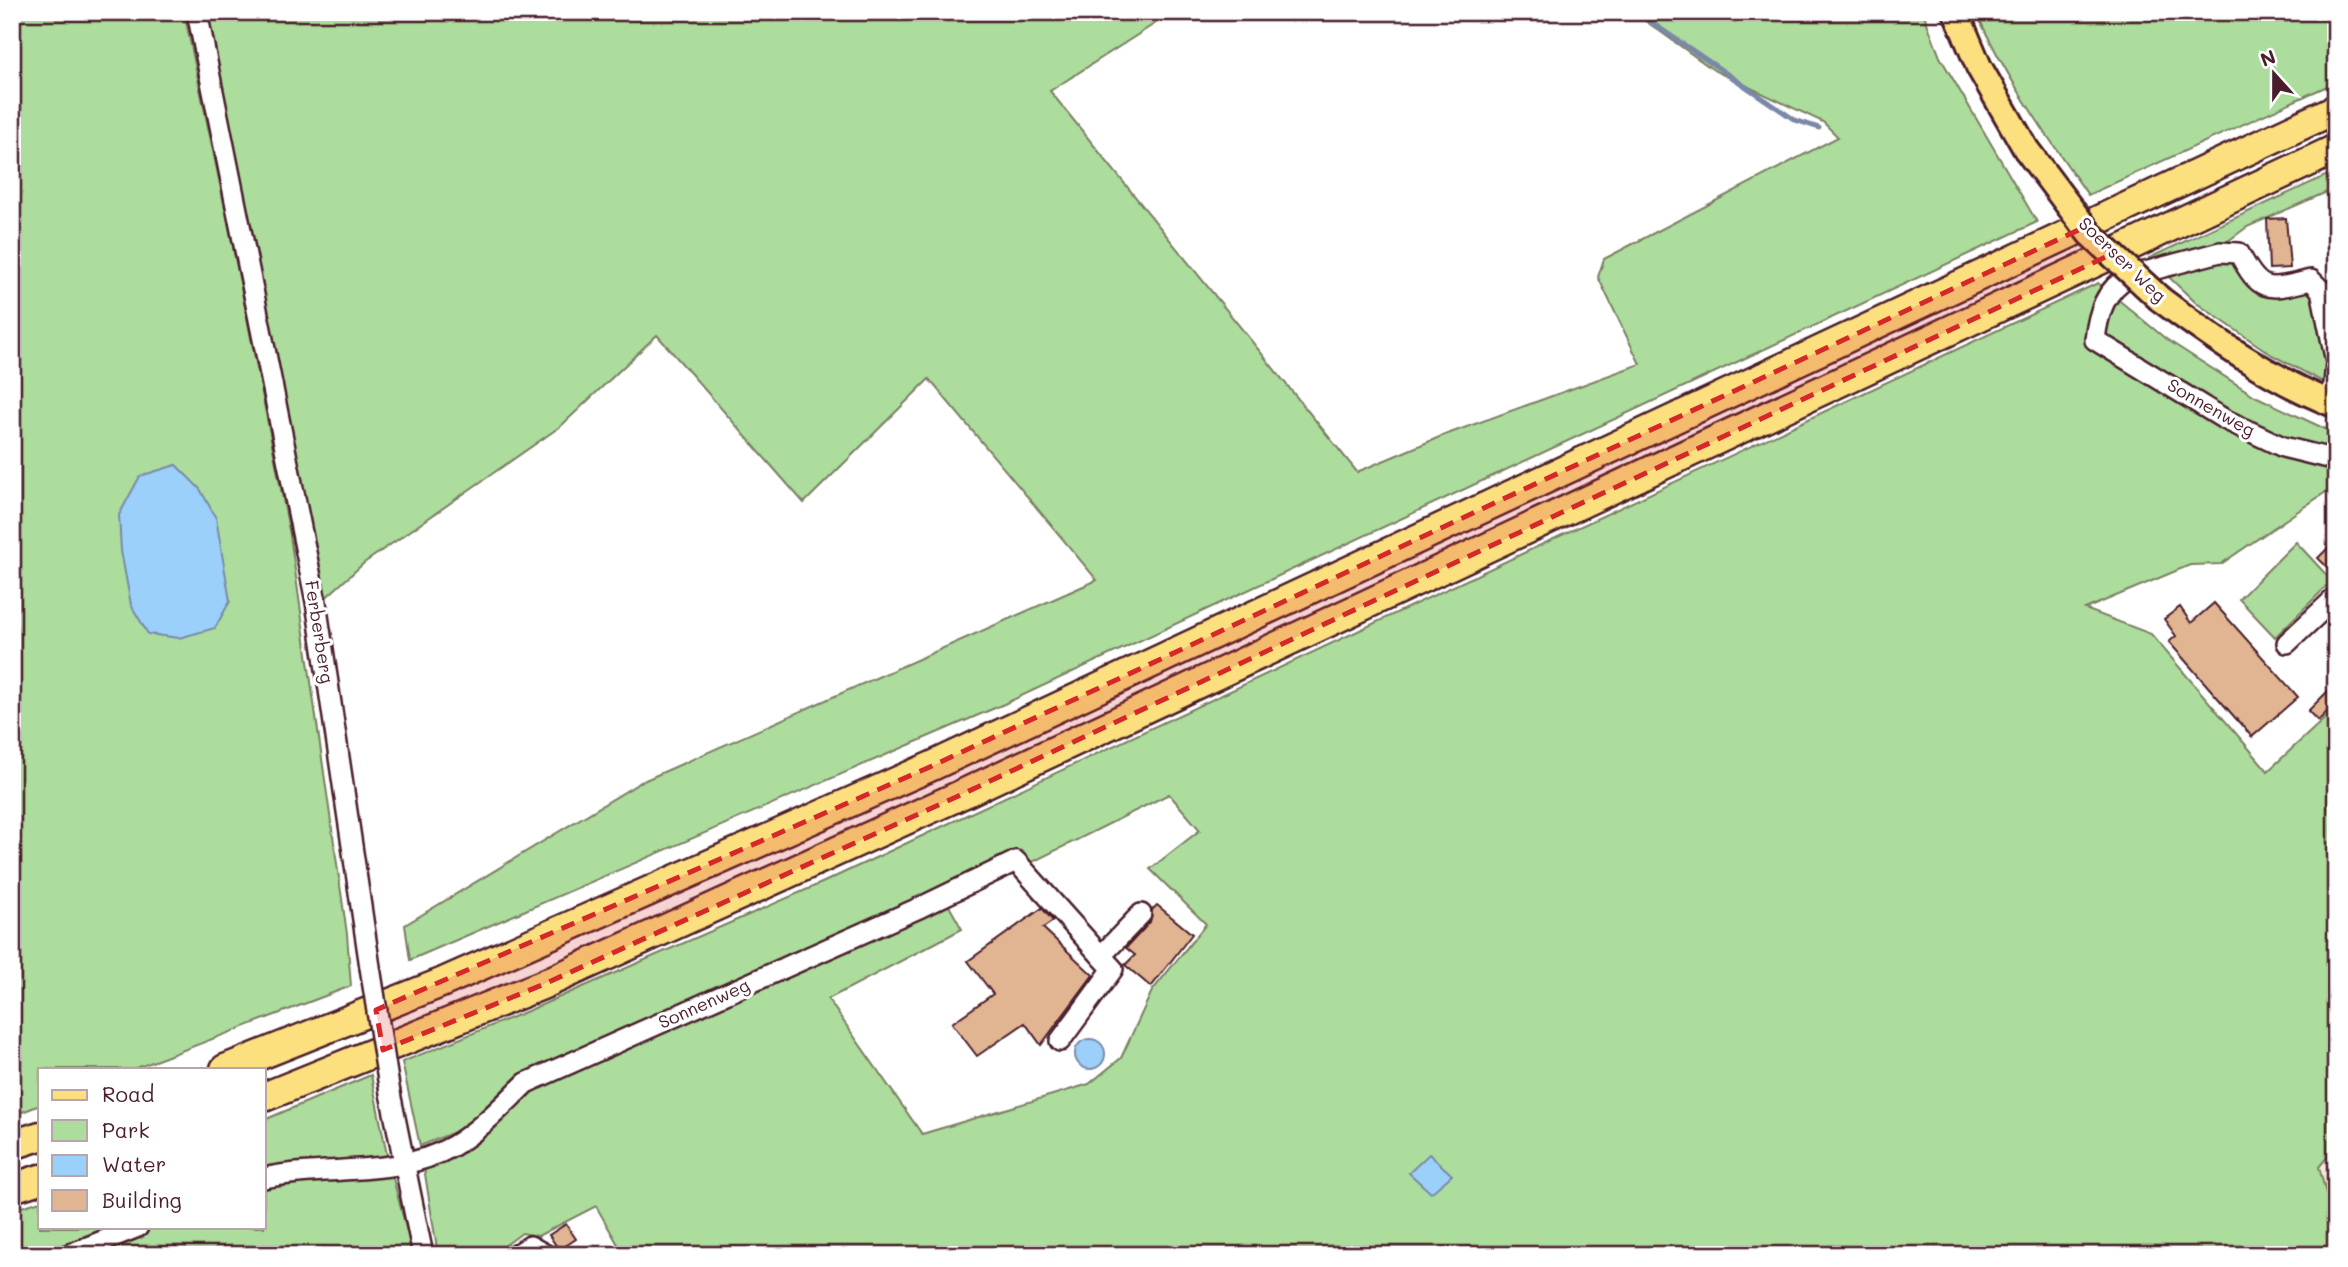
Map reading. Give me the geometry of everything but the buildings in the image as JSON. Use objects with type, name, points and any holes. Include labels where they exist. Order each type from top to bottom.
[{"type":"highway","points":[[228,1068],[441,983],[932,765],[2336,109]]},
{"type":"highway","points":[[266,1096],[542,985],[942,804],[2336,149]]},
{"type":"highway","points":[[12,1145],[38,1137]]},
{"type":"highway","points":[[12,1188],[38,1180]]},
{"type":"main road","name":"Soerser Weg","points":[[1956,12],[1979,67],[2026,149],[2090,234],[2160,299],[2235,353],[2331,403]]},
{"type":"street","name":"Ferberberg","points":[[197,12],[316,602],[390,1093],[423,1255]]},
{"type":"street","name":"Sonnenweg","points":[[2331,403],[2336,362],[2321,290],[2311,280],[2280,288],[2267,288],[2256,281],[2239,253],[2220,252],[2153,269],[2119,282],[2108,295],[2098,315],[2095,340],[2224,419],[2283,447],[2336,460]]},
{"type":"street","points":[[2287,643],[2336,597]]},
{"type":"street","name":"Sonnenweg","points":[[266,1178],[301,1172],[404,1164],[453,1146],[476,1129],[526,1083],[1016,861],[1101,957]]},
{"type":"street","points":[[1060,1041],[1113,970],[1101,957],[1141,914]]},
{"type":"street","points":[[66,1255],[135,1228]]},
{"type":"street","points":[[516,1255],[530,1246],[546,1255]]},
{"type":"highlighted area","points":[[2085,227],[2112,254],[954,798],[542,985],[383,1050],[376,1010],[932,766]]},
{"type":"shaded area","points":[[2336,1146],[2336,1210],[2329,1205],[2319,1167]]},
{"type":"green space","points":[[12,12],[184,12],[290,535],[347,934],[351,986],[137,1068],[38,1068],[38,1106],[12,1116]]},
{"type":"green space","points":[[201,12],[1173,12],[1050,91],[1357,472],[1442,436],[1640,364],[1598,277],[1604,259],[1838,137],[1823,122],[1715,71],[1633,12],[1923,12],[1940,57],[2037,222],[1004,704],[410,960],[405,925],[641,782],[1097,580],[929,379],[804,503],[657,335],[561,426],[364,563],[321,602]]},
{"type":"green space","points":[[1976,12],[2336,12],[2336,82],[2088,195],[2042,129]]},
{"type":"green space","points":[[2336,171],[2336,188],[2247,227],[2228,241],[2237,264],[2263,293],[2310,286],[2336,389],[2272,355],[2195,302],[2149,258]]},
{"type":"green space","points":[[2098,283],[2166,339],[2255,396],[2336,434],[2336,485],[2221,564],[2190,565],[2085,609],[2151,634],[2268,771],[2336,708],[2336,1146],[2319,1167],[2329,1205],[2336,1210],[2336,1255],[624,1255],[596,1206],[538,1236],[522,1233],[492,1255],[438,1255],[424,1168],[454,1158],[483,1138],[532,1090],[941,887],[521,1076],[472,1125],[420,1146],[402,1062],[530,1010],[824,882]],"holes":[[[1169,794],[1200,830],[1150,869],[1206,924],[1152,991],[1121,1058],[1089,1084],[922,1134],[828,999],[962,929],[948,904]]]},
{"type":"green space","points":[[2296,542],[2332,581],[2275,637],[2239,599]]},
{"type":"green space","points":[[371,1075],[387,1155],[413,1255],[12,1255],[12,1210],[38,1202],[38,1228],[266,1228],[266,1119]]},
{"type":"water","points":[[176,465],[200,489],[216,518],[230,601],[215,628],[179,638],[148,634],[131,605],[121,551],[119,515],[140,476]]},
{"type":"water","points":[[1090,1039],[1101,1043],[1105,1054],[1101,1065],[1090,1069],[1079,1065],[1075,1054],[1079,1043]]},
{"type":"water","points":[[1429,1154],[1452,1175],[1431,1193],[1409,1173]]},
{"type":"waterway","points":[[1636,12],[1795,120],[1819,128]]}]
